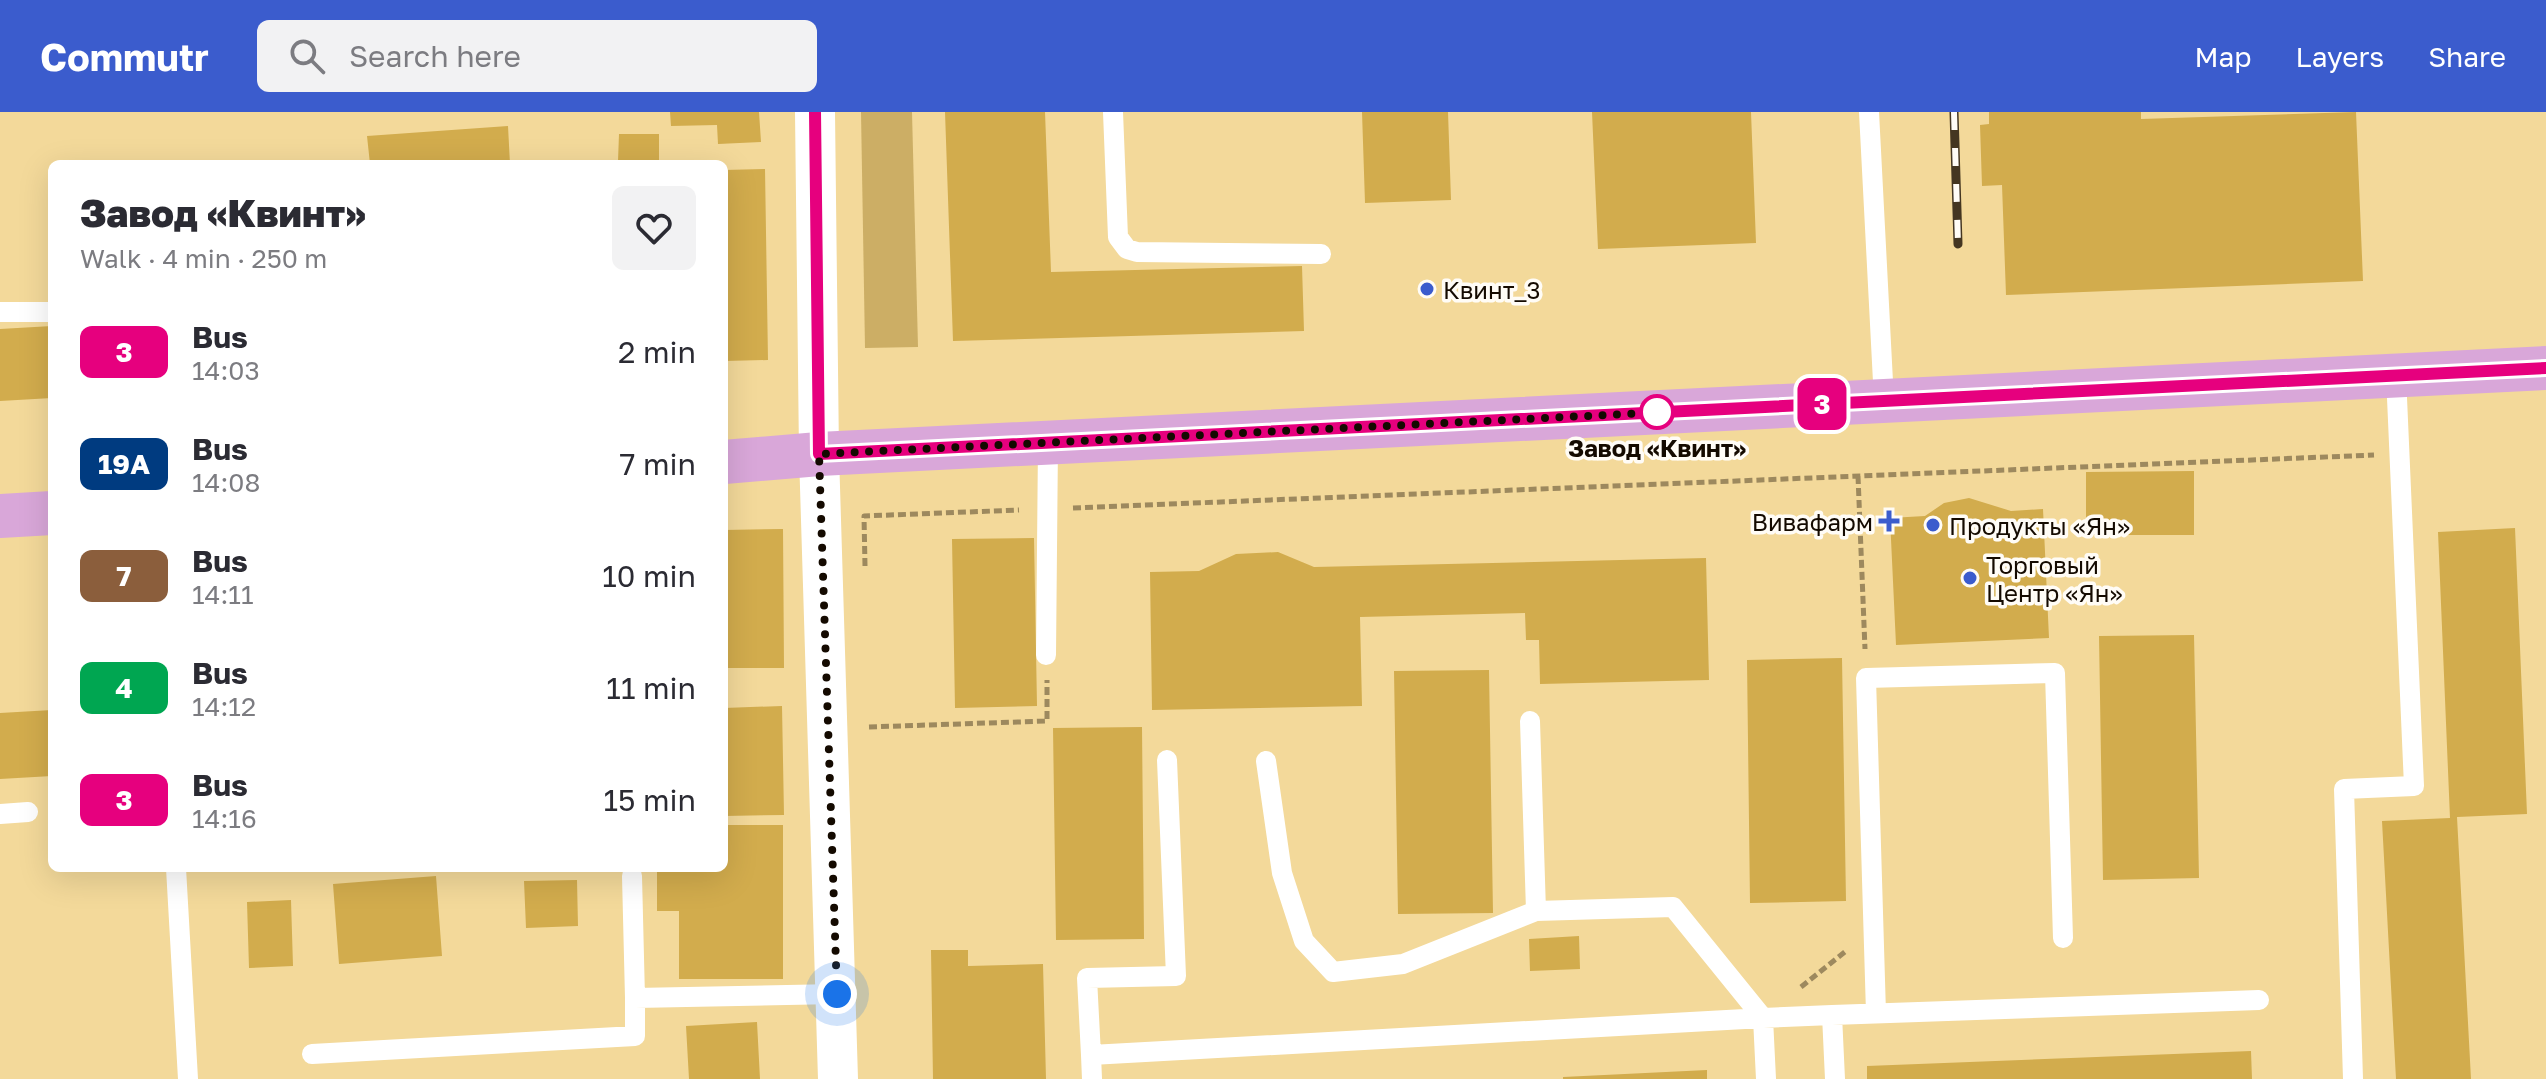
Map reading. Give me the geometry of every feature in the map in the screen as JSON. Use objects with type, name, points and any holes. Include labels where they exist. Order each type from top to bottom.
[{"type":"main road","points":[[728,462],[819,454],[2546,368]]},
{"type":"main road","points":[[0,516],[48,513]]},
{"type":"street","points":[[815,112],[819,454],[838,1079]]},
{"type":"lane","points":[[1113,112],[1118,237],[1127,249],[1137,252],[1321,254]]},
{"type":"lane","points":[[1869,112],[1884,401]]},
{"type":"lane","points":[[0,312],[48,312]]},
{"type":"lane","points":[[2353,1079],[2344,789],[2414,786],[2396,375]]},
{"type":"lane","points":[[1046,655],[1048,443]]},
{"type":"lane","points":[[1876,1013],[1866,678],[2055,673],[2063,938]]},
{"type":"lane","points":[[1530,721],[1536,911]]},
{"type":"lane","points":[[1092,1079],[1087,978],[1176,976],[1167,760]]},
{"type":"lane","points":[[1266,761],[1282,873],[1304,941],[1333,972],[1403,964],[1536,911],[1673,907],[1763,1018],[1766,1079]]},
{"type":"lane","points":[[0,814],[28,812]]},
{"type":"lane","points":[[176,872],[188,1079]]},
{"type":"lane","points":[[312,1054],[635,1036],[632,876]]},
{"type":"lane","points":[[635,998],[837,994]]},
{"type":"lane","points":[[1091,1055],[1763,1018],[2259,1000]]},
{"type":"lane","points":[[1832,1015],[1835,1079]]},
{"type":"path","points":[[865,576],[864,516],[2400,454]]},
{"type":"path","points":[[1858,476],[1866,678]]},
{"type":"path","points":[[869,727],[1047,721],[1046,655]]},
{"type":"path","points":[[868,712],[869,742]]},
{"type":"path","points":[[1763,1018],[1872,930]]},
{"type":"shaded area","points":[[861,112],[912,112],[918,347],[865,348]]},
{"type":"building","points":[[670,112],[759,112],[761,142],[718,144],[717,125],[671,126]]},
{"type":"building","points":[[945,112],[1045,112],[1051,272],[1302,266],[1304,331],[953,341]]},
{"type":"building","points":[[1362,112],[1448,112],[1451,200],[1365,203]]},
{"type":"building","points":[[1592,112],[1751,112],[1756,243],[1598,249]]},
{"type":"building","points":[[1989,112],[2141,112],[2141,119],[2356,112],[2363,281],[2006,295],[2002,185],[1982,186],[1980,125],[1989,124]]},
{"type":"building","points":[[508,126],[510,160],[370,160],[367,136]]},
{"type":"building","points":[[619,134],[659,134],[659,160],[618,160]]},
{"type":"building","points":[[765,169],[768,360],[728,361],[728,170]]},
{"type":"building","points":[[48,326],[48,398],[0,401],[0,329]]},
{"type":"building","points":[[2194,471],[2194,535],[2086,535],[2086,472]]},
{"type":"building","name":"Торговый Центр «Ян»","points":[[1969,498],[2011,511],[2043,509],[2049,638],[1896,645],[1890,518],[1925,516],[1944,503]]},
{"type":"building","points":[[2515,528],[2527,814],[2457,817],[2471,1079],[2396,1079],[2382,821],[2450,818],[2438,532]]},
{"type":"building","points":[[783,529],[784,668],[728,668],[728,530]]},
{"type":"building","points":[[1034,538],[1037,706],[955,708],[952,539]]},
{"type":"building","points":[[1278,552],[1314,567],[1706,558],[1709,680],[1540,684],[1539,640],[1526,640],[1525,613],[1360,617],[1362,706],[1152,710],[1150,572],[1199,571],[1236,554]]},
{"type":"building","points":[[2194,635],[2199,878],[2103,880],[2099,636]]},
{"type":"building","points":[[1842,658],[1846,901],[1750,903],[1747,660]]},
{"type":"building","points":[[1489,670],[1493,913],[1398,914],[1394,671]]},
{"type":"building","points":[[782,706],[784,815],[728,816],[728,708]]},
{"type":"building","points":[[48,710],[48,776],[0,779],[0,713]]},
{"type":"building","points":[[1142,727],[1144,939],[1056,940],[1053,728]]},
{"type":"building","points":[[728,825],[783,825],[783,979],[679,979],[679,911],[657,911],[657,872],[728,872]]},
{"type":"building","points":[[436,876],[442,956],[339,964],[333,884]]},
{"type":"building","points":[[577,880],[578,926],[526,928],[524,881]]},
{"type":"building","points":[[291,900],[293,966],[249,968],[247,902]]},
{"type":"building","points":[[1579,936],[1580,969],[1530,971],[1529,939]]},
{"type":"building","points":[[931,950],[968,950],[968,966],[1043,964],[1046,1079],[933,1079]]},
{"type":"building","points":[[757,1022],[760,1079],[689,1079],[686,1026]]},
{"type":"building","points":[[2251,1051],[2252,1079],[1867,1079],[1867,1066]]},
{"type":"building","points":[[1707,1070],[1707,1079],[1563,1079],[1563,1077]]},
{"type":"railway","points":[[1954,112],[1958,244]]},
{"type":"bus line","name":"3","points":[[815,112],[819,454],[2546,368]]},
{"type":"place","name":"Квинт_3","points":[[1427,289]]},
{"type":"place","name":"Завод «Квинт»","points":[[1657,412]]},
{"type":"place","name":"Вивафарм","points":[[1889,521]]},
{"type":"place","name":"Продукты «Ян»","points":[[1933,525]]},
{"type":"place","name":"Торговый Центр «Ян»","points":[[1970,578]]},
{"type":"route","points":[[837,994],[819,454],[1667,412],[1657,412]]}]
